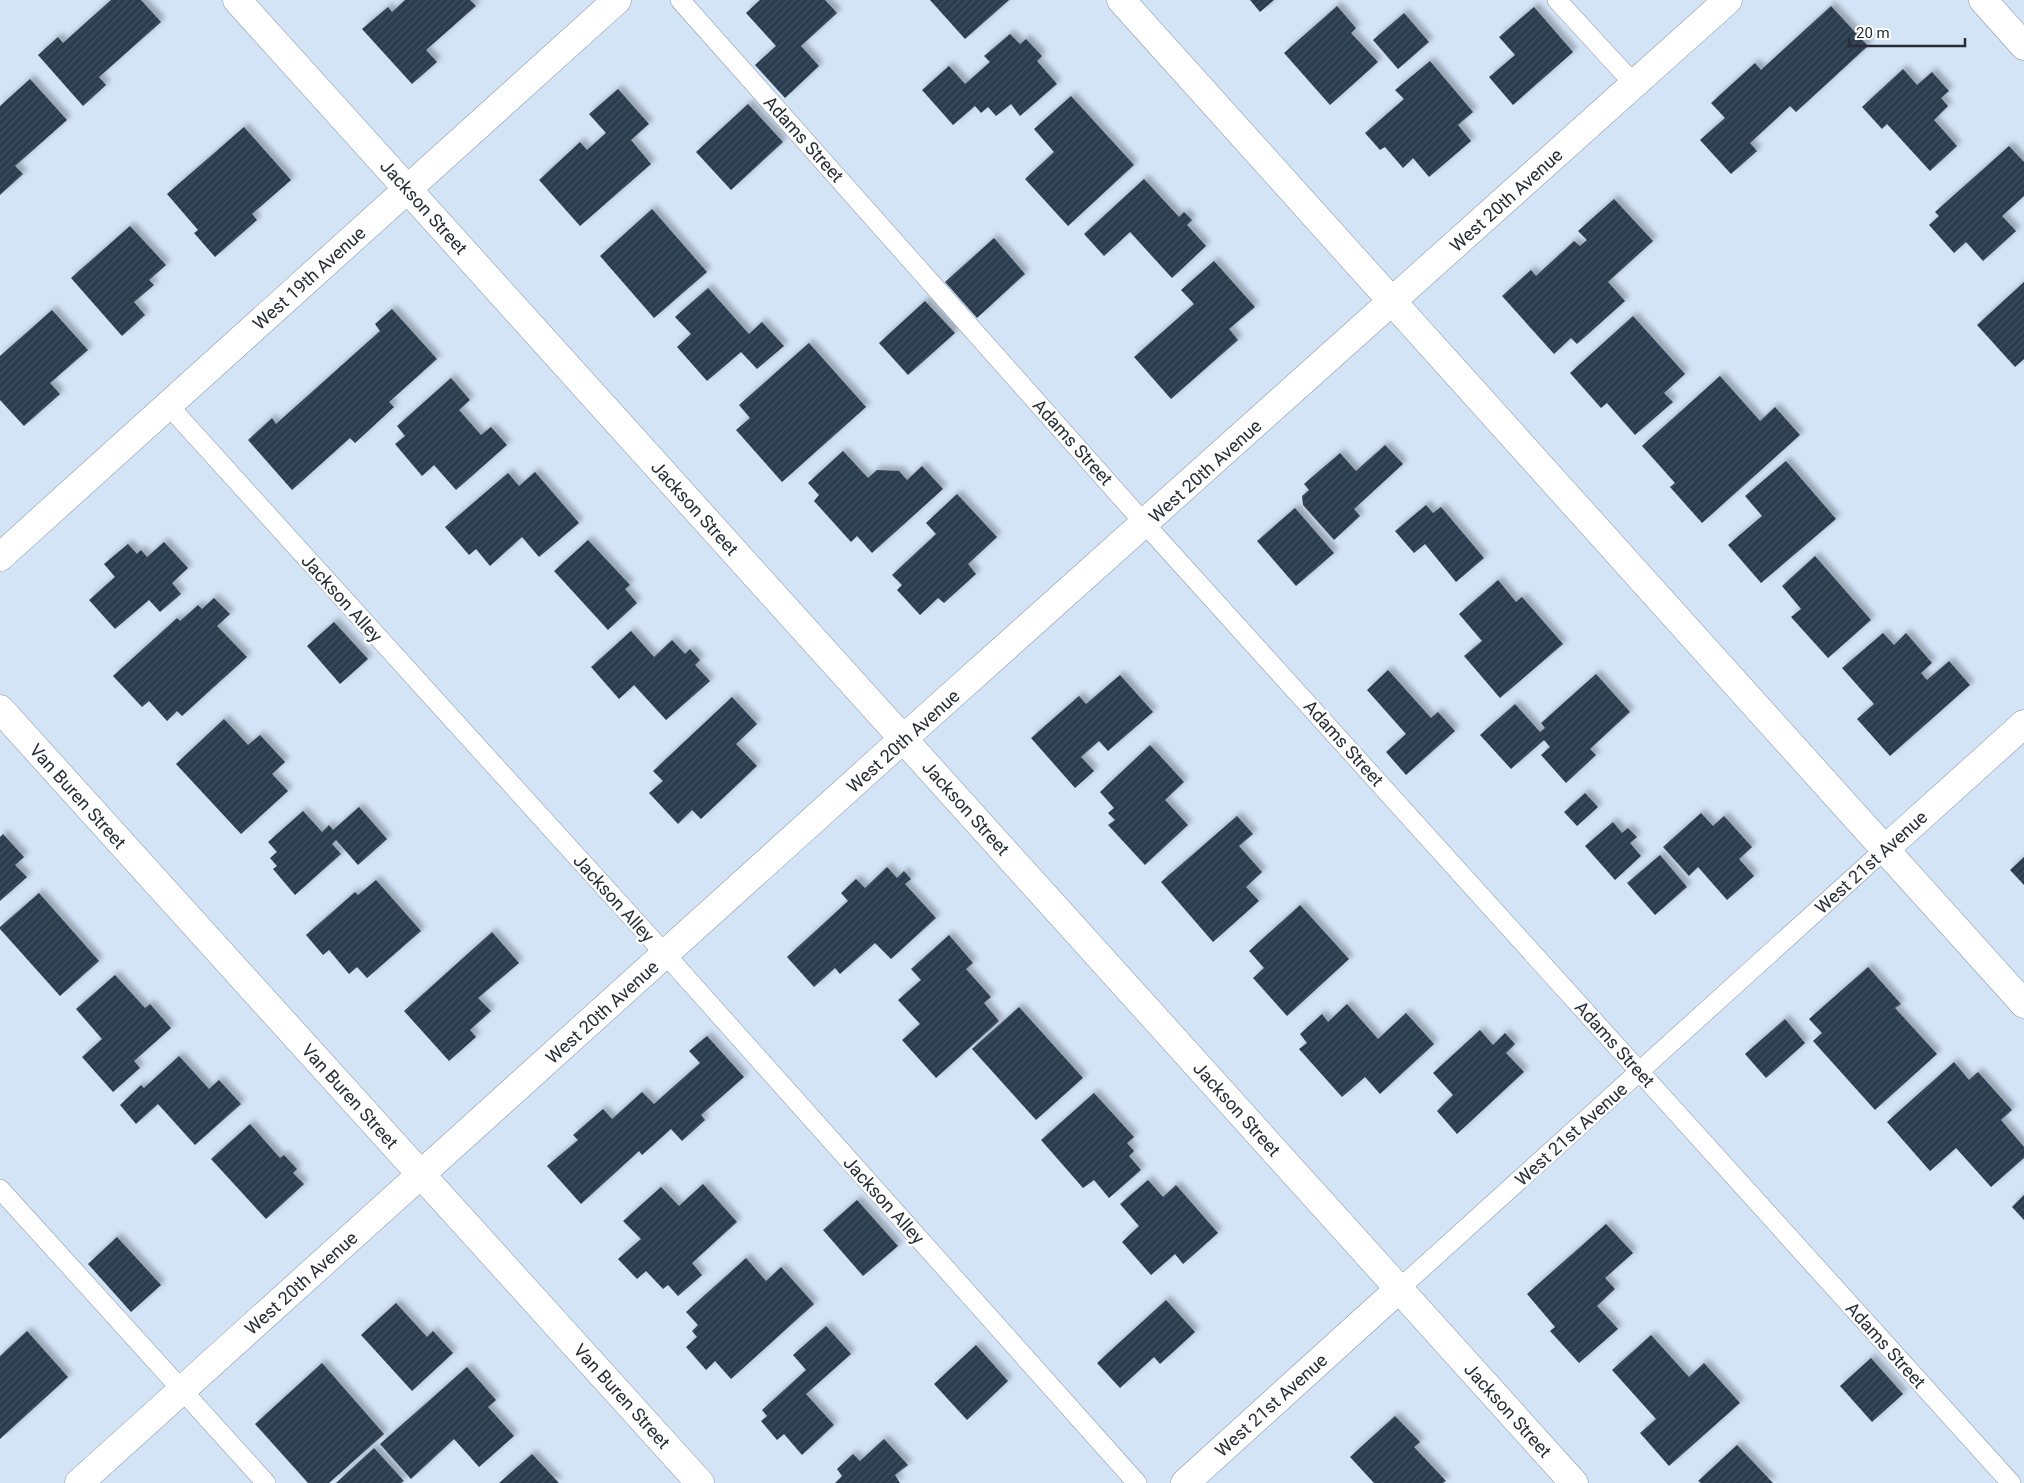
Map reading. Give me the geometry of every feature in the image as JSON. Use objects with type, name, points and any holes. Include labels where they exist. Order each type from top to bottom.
[{"type":"street","name":"Jackson Street","points":[[238,0],[1574,1483]]},
{"type":"street","name":"West 19th Avenue","points":[[0,556],[617,0]]},
{"type":"street","points":[[1121,0],[2024,1004]]},
{"type":"street","name":"West 20th Avenue","points":[[79,1483],[903,739],[1728,0]]},
{"type":"street","points":[[1983,0],[2024,46]]},
{"type":"street","name":"Van Buren Street","points":[[0,709],[700,1483]]},
{"type":"street","name":"West 21st Avenue","points":[[1884,850],[2024,724]]},
{"type":"street","name":"West 21st Avenue","points":[[1185,1483],[1399,1289]]},
{"type":"lane","name":"Adams Street","points":[[680,0],[1145,524],[2011,1483]]},
{"type":"lane","points":[[1557,0],[1634,84]]},
{"type":"lane","name":"Jackson Alley","points":[[168,406],[666,955],[1137,1483]]},
{"type":"lane","name":"West 21st Avenue","points":[[1399,1289],[1884,850]]},
{"type":"lane","points":[[0,1189],[266,1483]]},
{"type":"building","points":[[111,0],[141,0],[161,22],[99,77],[106,85],[83,106],[38,55],[58,37],[63,43]]},
{"type":"building","points":[[405,0],[470,0],[476,6],[426,50],[437,62],[412,84],[362,29],[388,7],[392,12]]},
{"type":"building","points":[[760,0],[825,0],[837,13],[801,46],[819,66],[785,98],[755,65],[776,46],[746,13]]},
{"type":"building","points":[[930,0],[1009,0],[965,39]]},
{"type":"building","points":[[1250,0],[1274,0],[1260,12]]},
{"type":"building","points":[[1337,6],[1356,28],[1351,33],[1378,62],[1330,105],[1284,53]]},
{"type":"building","points":[[1831,6],[1868,46],[1796,112],[1790,106],[1750,143],[1757,151],[1731,174],[1700,140],[1725,118],[1711,103],[1755,63],[1761,70]]},
{"type":"building","points":[[1534,7],[1573,52],[1513,105],[1489,77],[1515,55],[1499,37]]},
{"type":"building","points":[[1404,13],[1429,42],[1398,69],[1373,40]]},
{"type":"building","points":[[1010,34],[1020,44],[1026,39],[1042,56],[1037,61],[1057,84],[1020,116],[1011,104],[996,116],[988,107],[981,113],[975,106],[953,125],[922,90],[949,66],[965,84],[990,62],[984,56]]},
{"type":"building","points":[[1430,61],[1473,112],[1458,125],[1471,141],[1429,177],[1413,158],[1403,168],[1385,147],[1380,150],[1365,133],[1404,99],[1395,90]]},
{"type":"building","points":[[1903,69],[1917,85],[1932,72],[1949,91],[1941,98],[1948,106],[1934,120],[1957,146],[1930,171],[1887,124],[1882,129],[1862,107]]},
{"type":"building","points":[[30,79],[67,120],[15,166],[23,174],[0,195],[0,106]]},
{"type":"building","points":[[618,89],[649,124],[631,140],[651,164],[580,226],[539,180],[580,142],[587,150],[606,133],[589,114]]},
{"type":"building","points":[[1071,96],[1134,165],[1068,226],[1025,179],[1054,152],[1034,129]]},
{"type":"building","points":[[748,104],[783,142],[731,190],[696,152]]},
{"type":"building","points":[[244,127],[291,180],[252,214],[257,220],[215,257],[194,233],[198,230],[167,194]]},
{"type":"building","points":[[2009,146],[2024,162],[2024,196],[2002,216],[2016,231],[1983,261],[1966,242],[1954,253],[1929,225],[1939,216],[1935,212]]},
{"type":"building","points":[[1144,179],[1179,217],[1184,212],[1192,220],[1187,225],[1206,246],[1172,278],[1130,232],[1104,256],[1084,234]]},
{"type":"building","points":[[1614,199],[1653,241],[1608,282],[1625,301],[1577,344],[1571,338],[1554,354],[1502,296],[1531,270],[1536,276],[1574,241],[1580,246],[1587,240],[1578,231]]},
{"type":"building","points":[[652,209],[707,272],[654,318],[600,256]]},
{"type":"building","points":[[130,226],[166,265],[149,280],[154,285],[134,302],[145,315],[122,336],[71,278]]},
{"type":"building","points":[[994,238],[1025,274],[977,318],[945,282]]},
{"type":"building","points":[[1214,261],[1255,307],[1229,329],[1238,340],[1171,399],[1134,357],[1194,304],[1181,290]]},
{"type":"building","points":[[2024,282],[2024,359],[2015,367],[1977,325]]},
{"type":"building","points":[[708,288],[749,334],[762,322],[784,346],[757,369],[741,352],[707,381],[677,347],[691,334],[675,317]]},
{"type":"building","points":[[925,301],[955,333],[908,375],[879,343]]},
{"type":"building","points":[[392,309],[437,359],[389,402],[394,407],[355,443],[350,438],[292,490],[248,440],[272,418],[276,424],[380,331],[375,324]]},
{"type":"building","points":[[52,310],[88,350],[50,383],[60,394],[24,426],[0,400],[0,356]]},
{"type":"building","points":[[1633,316],[1685,374],[1664,393],[1673,402],[1635,435],[1607,403],[1601,408],[1570,373]]},
{"type":"building","points":[[809,343],[866,407],[782,482],[736,430],[750,418],[739,405]]},
{"type":"building","points":[[1720,376],[1760,421],[1775,407],[1800,435],[1702,523],[1670,487],[1675,483],[1642,446]]},
{"type":"building","points":[[451,378],[470,400],[459,410],[481,435],[491,427],[507,445],[456,490],[434,465],[422,476],[395,444],[405,436],[397,426]]},
{"type":"building","points":[[1385,445],[1403,464],[1354,509],[1360,516],[1334,540],[1303,505],[1302,496],[1309,490],[1304,484],[1340,453],[1356,471]]},
{"type":"building","points":[[843,451],[868,478],[877,470],[899,471],[907,480],[922,466],[943,489],[872,553],[857,536],[851,542],[814,501],[819,495],[808,483]]},
{"type":"building","points":[[1786,461],[1836,519],[1761,583],[1728,545],[1762,516],[1745,496]]},
{"type":"building","points":[[535,472],[579,523],[539,557],[522,537],[490,566],[476,549],[469,555],[445,527],[508,473],[519,486]]},
{"type":"building","points":[[957,494],[997,537],[968,564],[976,574],[944,603],[938,598],[920,615],[897,590],[902,585],[892,575],[936,534],[926,523]]},
{"type":"building","points":[[1426,505],[1433,513],[1441,507],[1484,558],[1456,582],[1425,544],[1414,553],[1395,531]]},
{"type":"building","points":[[1295,508],[1334,553],[1296,586],[1257,541]]},
{"type":"building","points":[[588,540],[630,585],[625,589],[637,603],[608,630],[554,571]]},
{"type":"building","points":[[164,542],[188,568],[172,583],[181,594],[160,612],[149,600],[115,629],[89,600],[115,577],[104,564],[128,544],[137,554],[141,550],[147,557]]},
{"type":"building","points":[[1815,556],[1871,620],[1828,658],[1791,617],[1801,609],[1782,586]]},
{"type":"building","points":[[1498,580],[1516,602],[1522,597],[1563,644],[1500,698],[1464,656],[1482,641],[1459,614]]},
{"type":"building","points":[[214,598],[230,614],[217,626],[247,657],[182,716],[177,711],[167,721],[149,701],[142,707],[113,676],[177,618],[180,621],[198,605],[202,609]]},
{"type":"building","points":[[334,622],[368,659],[340,684],[307,646]]},
{"type":"building","points":[[631,631],[654,657],[672,640],[685,654],[690,649],[700,660],[695,665],[710,681],[666,720],[634,685],[619,699],[591,667]]},
{"type":"building","points":[[1883,633],[1894,645],[1906,633],[1932,663],[1921,673],[1927,680],[1949,661],[1970,685],[1890,756],[1857,719],[1874,704],[1842,668]]},
{"type":"building","points":[[1388,670],[1431,718],[1438,712],[1455,731],[1406,775],[1386,752],[1406,734],[1367,690]]},
{"type":"building","points":[[1596,674],[1630,712],[1590,749],[1596,755],[1566,783],[1541,755],[1550,747],[1544,740],[1511,769],[1480,735],[1515,704],[1540,732],[1545,728],[1541,723]]},
{"type":"building","points":[[1120,675],[1153,712],[1108,751],[1099,741],[1081,757],[1094,771],[1075,788],[1031,738],[1079,696],[1086,704]]},
{"type":"building","points":[[732,697],[757,724],[736,744],[757,766],[701,819],[692,810],[678,824],[649,793],[663,781],[653,771]]},
{"type":"building","points":[[224,719],[248,745],[260,735],[285,762],[272,774],[288,791],[241,834],[176,764]]},
{"type":"building","points":[[1150,745],[1184,782],[1165,800],[1188,825],[1145,865],[1108,825],[1115,820],[1108,813],[1114,808],[1100,792]]},
{"type":"building","points":[[1585,793],[1598,807],[1577,826],[1564,812]]},
{"type":"building","points":[[359,807],[387,839],[358,865],[336,840],[332,844],[341,854],[295,895],[273,869],[277,866],[270,858],[277,852],[268,842],[303,811],[322,832],[329,825],[333,830]]},
{"type":"building","points":[[1701,813],[1713,826],[1724,816],[1752,847],[1739,859],[1754,876],[1727,900],[1698,867],[1689,876],[1663,847]]},
{"type":"building","points":[[1237,816],[1253,834],[1239,846],[1262,872],[1246,887],[1259,901],[1213,942],[1161,882]]},
{"type":"building","points":[[1613,822],[1622,833],[1628,828],[1637,837],[1630,843],[1641,856],[1615,880],[1585,846]]},
{"type":"building","points":[[3,834],[24,857],[15,865],[27,877],[0,901],[0,837]]},
{"type":"building","points":[[1660,855],[1687,887],[1655,915],[1627,883]]},
{"type":"building","points":[[2024,857],[2024,885],[2010,870]]},
{"type":"building","points":[[887,867],[897,878],[904,871],[911,879],[905,884],[936,918],[891,959],[875,943],[840,974],[835,968],[814,987],[787,957],[848,901],[841,893],[856,879],[865,888]]},
{"type":"building","points":[[376,880],[421,931],[367,978],[357,967],[349,974],[329,950],[323,955],[306,935],[355,892],[358,895]]},
{"type":"building","points":[[39,893],[99,961],[60,996],[0,929]]},
{"type":"building","points":[[1300,905],[1349,959],[1287,1016],[1253,978],[1264,968],[1249,951]]},
{"type":"building","points":[[492,932],[519,963],[478,998],[491,1011],[470,1030],[476,1037],[449,1061],[404,1011]]},
{"type":"building","points":[[949,935],[973,963],[966,969],[991,997],[984,1003],[999,1021],[936,1078],[902,1040],[920,1024],[898,1000],[921,980],[911,969]]},
{"type":"building","points":[[1868,967],[1901,1004],[1895,1008],[1937,1054],[1875,1110],[1813,1041],[1822,1033],[1809,1019]]},
{"type":"building","points":[[115,975],[145,1008],[150,1004],[171,1028],[134,1061],[140,1068],[113,1092],[82,1057],[102,1039],[76,1009]]},
{"type":"building","points":[[1347,1004],[1378,1039],[1406,1013],[1434,1044],[1380,1094],[1365,1077],[1342,1097],[1299,1049],[1307,1043],[1300,1034],[1322,1014],[1328,1022]]},
{"type":"building","points":[[1019,1007],[1083,1078],[1036,1120],[972,1049]]},
{"type":"building","points":[[1785,1019],[1805,1043],[1766,1078],[1745,1054]]},
{"type":"building","points":[[1480,1030],[1493,1045],[1505,1033],[1515,1044],[1506,1053],[1524,1072],[1457,1134],[1437,1111],[1453,1095],[1433,1073]]},
{"type":"building","points":[[707,1036],[744,1077],[701,1115],[705,1120],[682,1141],[671,1129],[642,1155],[639,1151],[581,1204],[547,1166],[578,1140],[573,1135],[603,1109],[612,1119],[642,1092],[654,1104],[700,1063],[689,1051]]},
{"type":"building","points":[[179,1056],[209,1089],[219,1080],[241,1104],[195,1145],[158,1104],[136,1124],[120,1105],[141,1085],[144,1088]]},
{"type":"building","points":[[1954,1062],[1969,1080],[1978,1072],[2012,1110],[2001,1120],[2024,1147],[2024,1158],[1991,1187],[1956,1148],[1930,1171],[1887,1122]]},
{"type":"building","points":[[1094,1093],[1134,1137],[1127,1143],[1134,1151],[1129,1156],[1141,1170],[1109,1198],[1094,1180],[1083,1188],[1041,1140]]},
{"type":"building","points":[[250,1124],[280,1158],[284,1155],[297,1169],[293,1173],[304,1184],[266,1219],[211,1159]]},
{"type":"building","points":[[1148,1180],[1163,1197],[1176,1185],[1218,1233],[1183,1264],[1175,1254],[1151,1275],[1122,1242],[1139,1226],[1120,1204]]},
{"type":"building","points":[[703,1184],[737,1222],[692,1263],[702,1275],[678,1296],[668,1285],[663,1289],[646,1271],[637,1279],[618,1259],[641,1239],[623,1221],[661,1187],[679,1206]]},
{"type":"building","points":[[2024,1195],[2024,1220],[2012,1207]]},
{"type":"building","points":[[857,1200],[898,1246],[863,1276],[823,1230]]},
{"type":"building","points":[[1606,1224],[1633,1253],[1605,1278],[1615,1289],[1597,1306],[1618,1329],[1579,1363],[1550,1331],[1555,1327],[1527,1294]]},
{"type":"building","points":[[117,1237],[161,1285],[131,1312],[88,1264]]},
{"type":"building","points":[[746,1258],[766,1281],[781,1267],[814,1304],[731,1379],[715,1361],[706,1370],[686,1347],[697,1337],[692,1331],[698,1325],[686,1312]]},
{"type":"building","points":[[1166,1300],[1195,1332],[1160,1364],[1154,1357],[1120,1388],[1097,1363]]},
{"type":"building","points":[[396,1303],[427,1337],[433,1331],[453,1353],[412,1391],[361,1335]]},
{"type":"building","points":[[826,1326],[851,1354],[806,1394],[834,1425],[802,1455],[784,1434],[777,1440],[761,1421],[767,1416],[762,1410],[806,1370],[793,1355]]},
{"type":"building","points":[[27,1331],[68,1377],[0,1439],[0,1356]]},
{"type":"building","points":[[1651,1335],[1689,1377],[1704,1363],[1740,1403],[1669,1466],[1640,1433],[1656,1419],[1612,1370]]},
{"type":"building","points":[[976,1345],[1008,1381],[967,1420],[934,1384]]},
{"type":"building","points":[[1871,1358],[1903,1394],[1872,1422],[1840,1386]]},
{"type":"building","points":[[322,1363],[384,1434],[329,1483],[308,1483],[255,1424]]},
{"type":"building","points":[[467,1367],[496,1400],[488,1407],[514,1436],[479,1467],[454,1439],[411,1479],[380,1444]]},
{"type":"building","points":[[1395,1416],[1420,1442],[1414,1447],[1446,1481],[1443,1483],[1374,1483],[1350,1457]]},
{"type":"building","points":[[884,1439],[908,1465],[895,1475],[900,1483],[835,1483],[842,1476],[837,1469],[853,1454],[860,1461]]},
{"type":"building","points":[[1737,1445],[1773,1483],[1701,1483],[1698,1481]]},
{"type":"building","points":[[374,1448],[404,1481],[401,1483],[336,1483]]},
{"type":"building","points":[[532,1454],[559,1483],[499,1483]]}]
